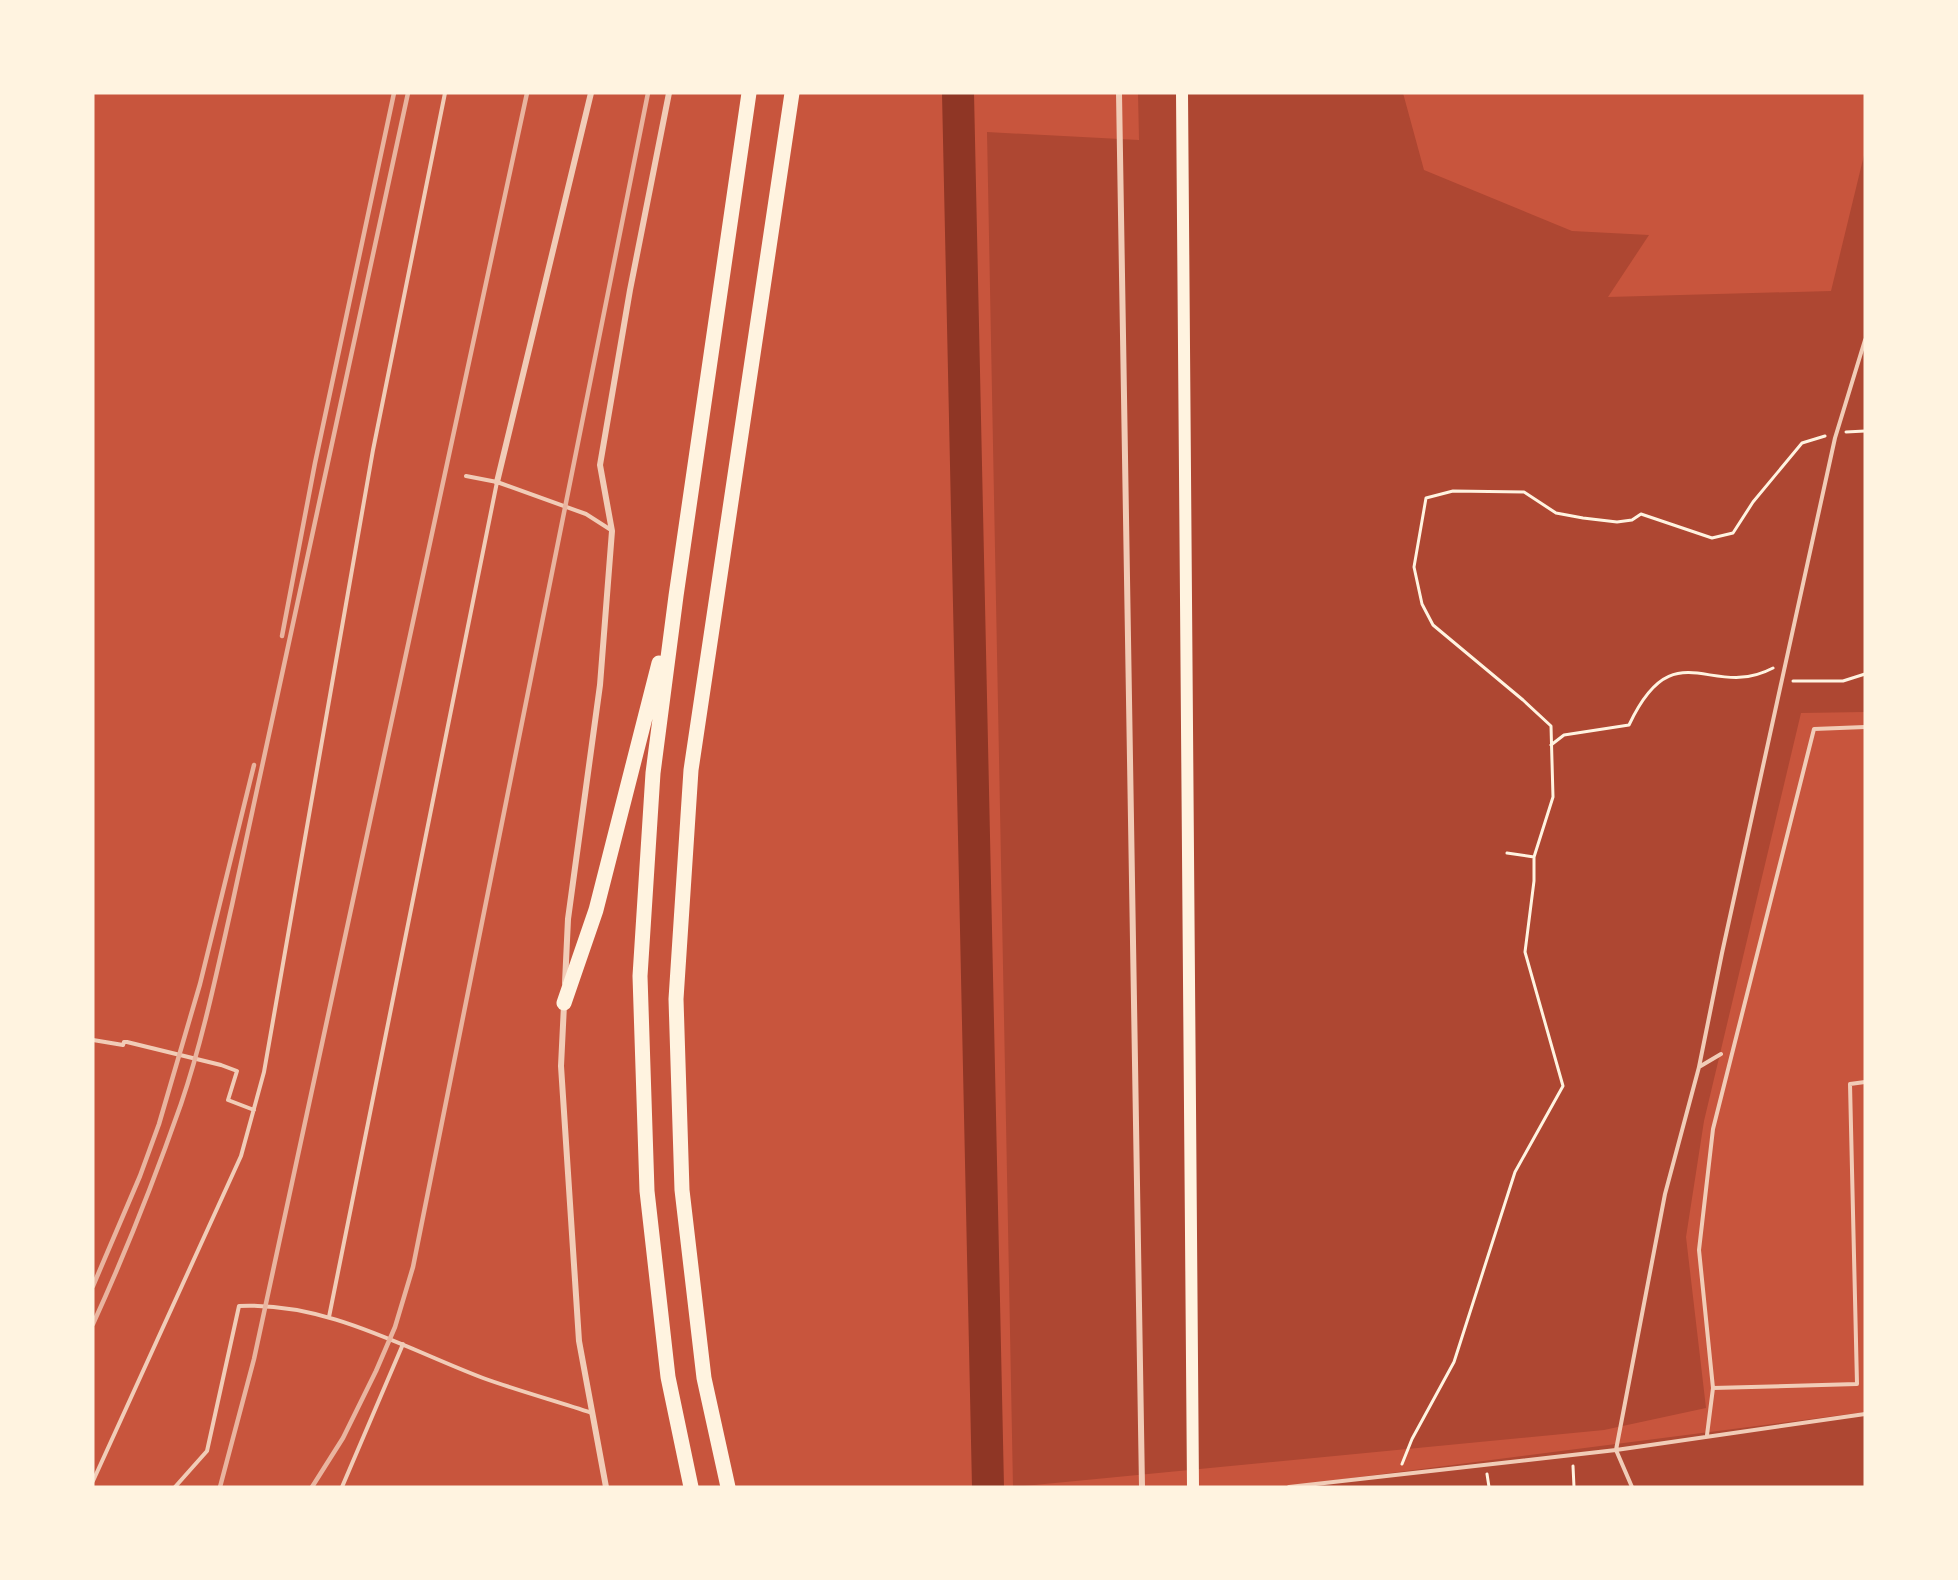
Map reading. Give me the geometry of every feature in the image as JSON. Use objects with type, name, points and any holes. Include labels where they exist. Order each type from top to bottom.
[{"type":"highway","points":[[691,1487],[668,1377],[647,1191],[640,975],[653,773],[676,596],[749,93]]},
{"type":"highway","points":[[728,1487],[704,1378],[682,1190],[676,999],[692,770],[792,93]]},
{"type":"highway","points":[[564,1003],[596,910],[676,596]]},
{"type":"main road","points":[[1182,93],[1193,1487]]},
{"type":"street","points":[[497,482],[591,93]]},
{"type":"street","points":[[606,1487],[579,1341],[561,1066],[568,919],[600,685],[612,531],[600,465],[630,290],[669,93]]},
{"type":"street","points":[[1119,93],[1142,1487]]},
{"type":"lane","points":[[93,1481],[241,1156],[264,1072],[373,450],[445,93]]},
{"type":"lane","points":[[1632,1487],[1616,1450],[1665,1194],[1699,1067],[1836,433],[1865,340]]},
{"type":"lane","points":[[466,476],[497,482],[586,514],[612,531]]},
{"type":"lane","points":[[329,1317],[497,482]]},
{"type":"lane","points":[[1707,1435],[1713,1388],[1699,1250],[1713,1129],[1814,729],[1865,727]]},
{"type":"lane","points":[[93,1040],[123,1045],[127,1042],[237,1071],[228,1100],[254,1110]]},
{"type":"lane","points":[[1699,1067],[1721,1054]]},
{"type":"lane","points":[[1713,1388],[1857,1384],[1850,1084],[1865,1082]]},
{"type":"lane","points":[[175,1487],[207,1451],[239,1306],[265,1305],[329,1317],[403,1344],[484,1378],[593,1413]]},
{"type":"lane","points":[[342,1487],[403,1344]]},
{"type":"lane","points":[[1289,1487],[1616,1450],[1707,1435],[1865,1414]]},
{"type":"path","points":[[1398,1474],[1412,1439],[1454,1362],[1515,1172],[1563,1086],[1525,952],[1534,881],[1534,857],[1553,797],[1551,726],[1433,625],[1422,604],[1414,567],[1425,498],[1453,491],[1524,492],[1556,513],[1617,522],[1632,520],[1641,514],[1712,538],[1733,533],[1753,502],[1802,443],[1836,433],[1865,431]]},
{"type":"path","points":[[1551,746],[1564,735],[1629,725],[1634,713],[1654,685],[1678,672],[1700,672],[1734,678],[1761,675],[1786,661]]},
{"type":"path","points":[[1781,681],[1843,681],[1865,674]]},
{"type":"path","points":[[1507,853],[1534,857]]},
{"type":"path","points":[[1571,1455],[1575,1478],[1574,1487]]},
{"type":"shaded area","points":[[1138,93],[1403,93],[1424,170],[1572,231],[1649,235],[1608,297],[1831,291],[1865,151],[1865,712],[1801,713],[1704,1121],[1686,1237],[1706,1408],[1604,1430],[1013,1487],[987,132],[1139,140]]},
{"type":"shaded area","points":[[1865,1412],[1865,1487],[1282,1487]]},
{"type":"waterway","points":[[958,93],[988,1487]]},
{"type":"railway","points":[[282,636],[315,463],[394,93]]},
{"type":"railway","points":[[93,1324],[161,1159],[181,1104],[203,1030],[408,93]]},
{"type":"railway","points":[[220,1487],[254,1359],[527,93]]},
{"type":"railway","points":[[312,1487],[343,1438],[376,1371],[395,1327],[413,1267],[648,93]]},
{"type":"railway","points":[[93,1286],[140,1176],[159,1124],[200,984],[254,765]]}]
